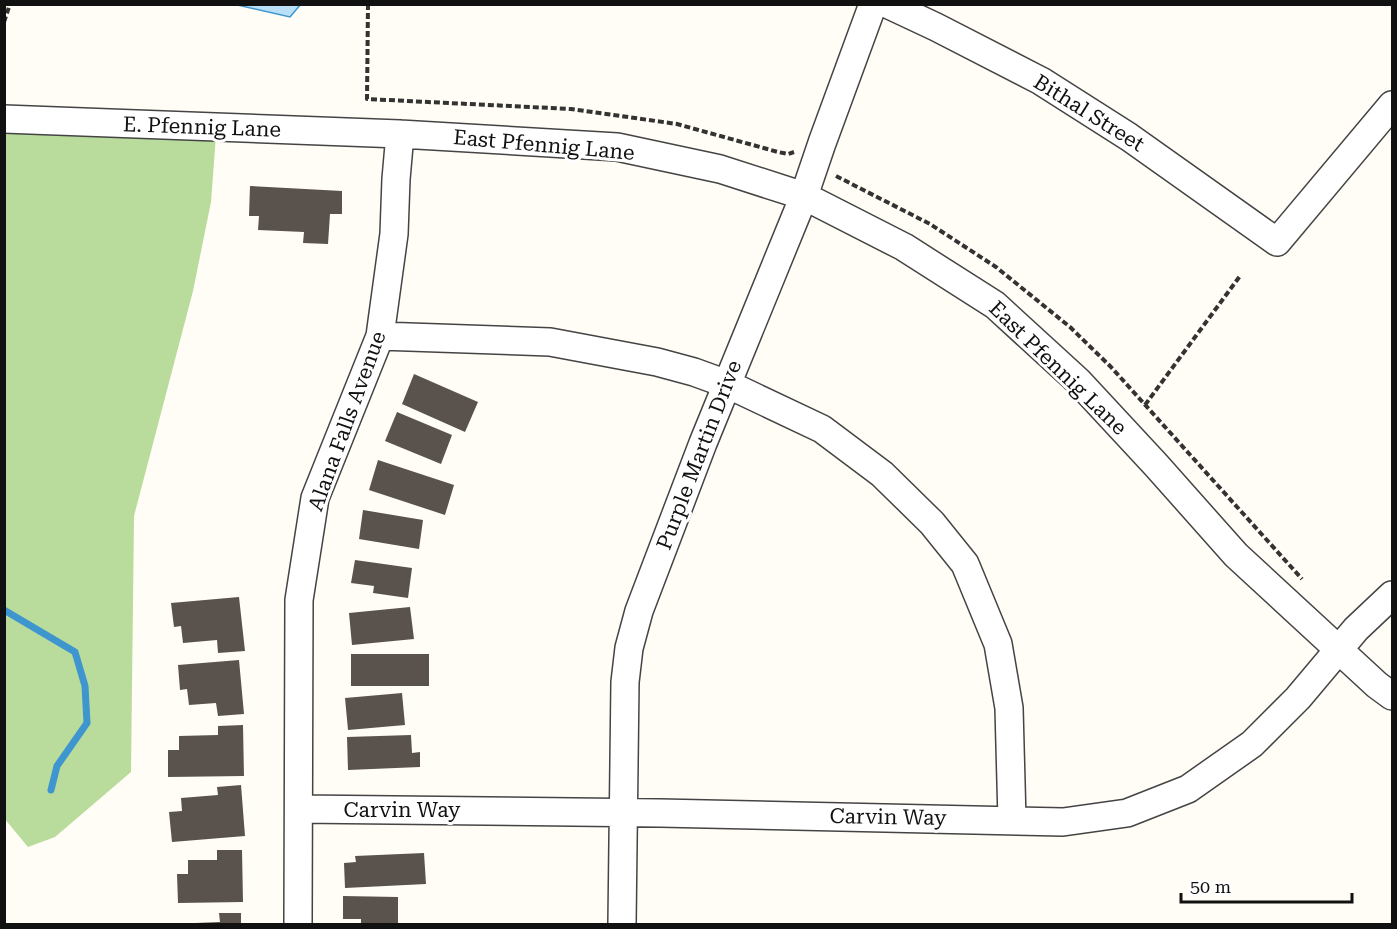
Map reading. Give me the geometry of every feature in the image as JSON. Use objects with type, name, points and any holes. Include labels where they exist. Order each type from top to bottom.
[{"type":"street","name":"Purple Martin Drive","points":[[622,924],[625,682],[629,648],[643,599],[703,443],[804,196],[873,4]]},
{"type":"street","name":"Bithal Street","points":[[887,4],[1041,81],[1130,136],[1277,242],[1392,105]]},
{"type":"street","name":"E. Pfennig Lane","points":[[4,119],[400,134]]},
{"type":"street","name":"East Pfennig Lane","points":[[400,134],[616,147],[720,169],[804,196],[904,247],[995,305],[1078,381],[1236,555],[1338,650],[1392,696]]},
{"type":"street","name":"Alana Falls Avenue","points":[[298,924],[298,600],[315,498],[380,336],[394,234],[400,134]]},
{"type":"street","points":[[380,336],[550,342],[657,362],[694,372],[728,384],[822,429],[882,474],[932,523],[964,564],[998,644],[1009,708],[1012,820]]},
{"type":"street","name":"Carvin Way","points":[[299,809],[624,812],[1063,822],[1127,813],[1188,789],[1252,744],[1298,698],[1356,629],[1392,595]]},
{"type":"path","points":[[4,22],[10,4]]},
{"type":"path","points":[[368,4],[367,99],[571,109],[677,124],[788,154],[800,144]]},
{"type":"path","points":[[853,192],[856,187]]},
{"type":"path","points":[[1145,405],[1240,276]]},
{"type":"green space","points":[[4,114],[216,135],[211,202],[193,291],[134,516],[131,772],[55,837],[28,847],[4,818]]},
{"type":"water","points":[[237,4],[301,4],[290,17],[237,5]]},
{"type":"building","points":[[250,186],[342,191],[342,214],[330,214],[328,244],[303,243],[304,232],[258,230],[259,216],[249,216]]},
{"type":"building","points":[[414,374],[478,402],[465,432],[402,404]]},
{"type":"building","points":[[397,412],[452,435],[441,464],[385,441]]},
{"type":"building","points":[[378,460],[454,485],[445,515],[369,490]]},
{"type":"building","points":[[363,510],[423,520],[419,549],[359,539]]},
{"type":"building","points":[[355,560],[412,568],[408,598],[373,593],[374,586],[351,583]]},
{"type":"building","points":[[239,597],[245,651],[218,653],[217,640],[183,643],[181,626],[174,627],[171,603]]},
{"type":"building","points":[[410,607],[414,639],[352,645],[349,613]]},
{"type":"building","points":[[351,654],[429,654],[429,686],[351,686]]},
{"type":"building","points":[[239,660],[244,714],[218,716],[216,703],[189,705],[187,689],[180,690],[178,665]]},
{"type":"building","points":[[402,693],[405,725],[348,730],[345,698]]},
{"type":"building","points":[[243,725],[244,776],[168,777],[168,750],[179,750],[179,736],[218,735],[218,726]]},
{"type":"building","points":[[411,735],[412,753],[420,752],[420,767],[348,770],[347,737]]},
{"type":"building","points":[[241,785],[245,836],[172,842],[169,812],[182,811],[181,798],[218,795],[217,787]]},
{"type":"building","points":[[217,850],[242,850],[243,902],[178,903],[177,874],[188,874],[188,860],[217,860]]},
{"type":"building","points":[[424,853],[426,884],[345,888],[344,863],[356,862],[355,856]]},
{"type":"building","points":[[343,896],[398,897],[398,924],[361,924],[361,919],[343,919]]},
{"type":"building","points":[[219,913],[241,913],[241,924],[195,924],[220,922]]},
{"type":"waterway","points":[[4,610],[75,652],[85,686],[87,723],[57,766],[51,790]]}]
